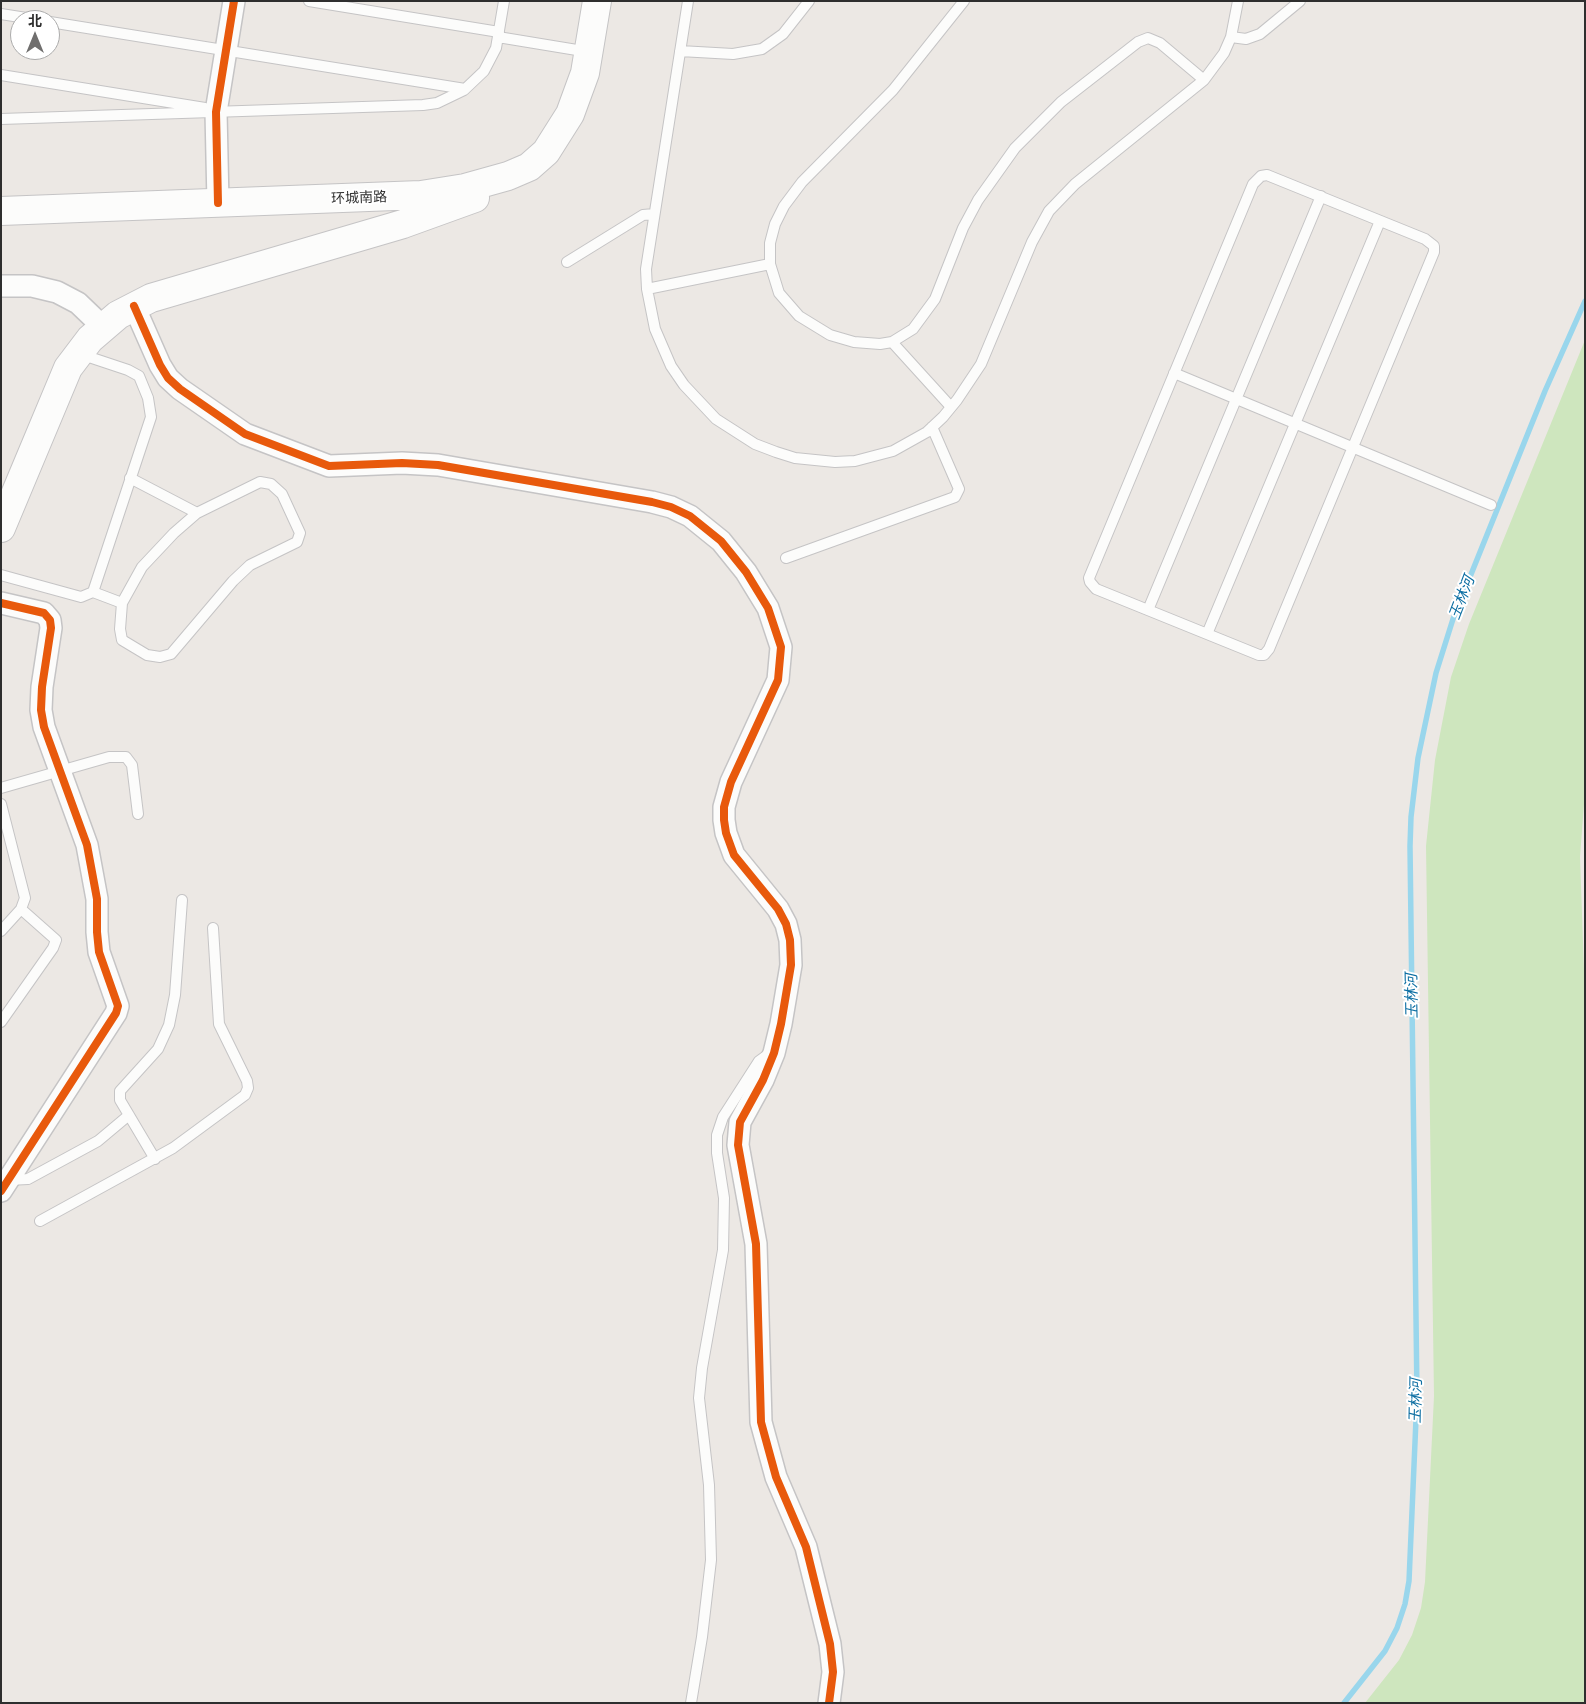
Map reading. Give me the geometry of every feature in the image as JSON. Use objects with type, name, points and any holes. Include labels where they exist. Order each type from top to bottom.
[{"type":"main road","name":"环城南路","points":[[1,211],[399,196],[465,188],[529,167],[546,152],[570,114],[585,73],[597,1]]},
{"type":"main road","points":[[1,528],[60,384],[78,353],[102,326],[151,298],[404,224],[469,201],[500,186],[529,167]]},
{"type":"main road","points":[[399,196],[408,200],[412,208],[411,218],[404,224]]},
{"type":"street","points":[[218,203],[217,111],[234,1]]},
{"type":"street","points":[[1,286],[32,286],[56,292],[78,303],[102,326]]},
{"type":"street","points":[[134,306],[160,365],[174,384],[232,427],[259,441],[329,466],[438,465],[672,507],[690,516],[721,541],[734,556],[768,608],[781,648],[780,670],[776,690],[730,782],[724,807],[724,820],[727,838],[734,855],[778,910],[788,932],[791,965],[774,1053],[763,1080],[740,1122],[738,1133],[739,1157],[756,1244],[760,1412],[765,1440],[776,1477],[806,1546],[830,1644],[833,1672],[829,1703]]},
{"type":"street","points":[[1,603],[44,613],[50,620],[51,628],[42,687],[42,710],[49,744],[78,818],[89,853],[96,899],[96,932],[99,952],[118,1006],[116,1013],[4,1182]]},
{"type":"lane","points":[[309,1],[589,52]]},
{"type":"lane","points":[[1,119],[423,106],[451,98],[465,89],[484,72],[491,60],[499,35],[504,1]]},
{"type":"lane","points":[[688,1],[646,269],[650,310],[660,342],[684,385],[716,419],[755,444],[795,458],[815,461],[855,461],[893,451],[910,443],[932,427],[951,407],[982,364],[1032,242],[1050,212],[1075,184],[1204,80],[1224,53],[1231,37],[1238,1]]},
{"type":"lane","points":[[680,50],[733,54],[762,49],[783,34],[809,1]]},
{"type":"lane","points":[[964,1],[893,90],[789,198],[775,224],[770,243],[770,264],[775,284],[785,301],[808,324],[830,335],[867,344],[892,342],[914,329],[929,310],[963,228],[978,200],[1015,148],[1061,102],[1138,42],[1148,38],[1160,43],[1204,80]]},
{"type":"lane","points":[[1231,37],[1246,39],[1260,34],[1300,1]]},
{"type":"lane","points":[[60,24],[465,89]]},
{"type":"lane","points":[[1,75],[217,111]]},
{"type":"lane","points":[[1261,176],[1272,176],[1380,221],[1430,242],[1434,252],[1354,448],[1267,653],[1264,655],[1254,654],[1096,588],[1089,578],[1256,180],[1261,176]]},
{"type":"lane","points":[[1148,610],[1321,196]]},
{"type":"lane","points":[[567,262],[643,215],[654,214]]},
{"type":"lane","points":[[1207,634],[1380,221]]},
{"type":"lane","points":[[647,290],[770,264]]},
{"type":"lane","points":[[892,342],[951,407]]},
{"type":"lane","points":[[78,353],[128,370],[139,376],[145,391],[150,417],[93,592]]},
{"type":"lane","points":[[1174,373],[1491,505]]},
{"type":"lane","points":[[786,558],[955,498],[959,489],[932,427]]},
{"type":"lane","points":[[130,478],[197,513]]},
{"type":"lane","points":[[260,482],[271,484],[282,494],[300,533],[297,542],[250,565],[233,581],[171,654],[160,657],[147,655],[122,640],[120,629],[122,603],[142,567],[174,533],[197,513],[260,482]]},
{"type":"lane","points":[[1,575],[81,597],[93,592],[122,603]]},
{"type":"lane","points":[[1,788],[109,757],[126,757],[132,765],[138,814]]},
{"type":"lane","points":[[1,804],[4,827],[24,888],[25,898],[21,910],[1,931]]},
{"type":"lane","points":[[155,1159],[120,1100],[120,1091],[158,1048],[169,1026],[175,995],[182,900]]},
{"type":"lane","points":[[1,1022],[53,948],[56,940],[21,910]]},
{"type":"lane","points":[[40,1221],[155,1159],[245,1095],[248,1088],[247,1081],[219,1024],[213,928]]},
{"type":"lane","points":[[691,1703],[702,1637],[711,1550],[709,1485],[700,1398],[702,1368],[723,1250],[724,1198],[717,1153],[717,1135],[723,1118],[759,1061],[766,1055],[774,1053]]},
{"type":"lane","points":[[4,1182],[28,1179],[98,1140],[129,1115]]},
{"type":"green space","points":[[1585,340],[1585,791],[1580,857],[1585,999],[1585,1703],[1365,1703],[1399,1660],[1412,1635],[1421,1608],[1425,1582],[1434,1396],[1426,846],[1435,760],[1451,677],[1469,624]]},
{"type":"waterway","name":"玉林河","points":[[1344,1703],[1385,1651],[1397,1628],[1405,1604],[1409,1581],[1417,1396],[1410,846],[1411,817],[1418,758],[1436,673],[1453,619],[1545,391],[1585,301]]},
{"type":"cycle path","points":[[218,203],[216,112],[234,1]]},
{"type":"cycle path","points":[[134,306],[160,365],[168,378],[180,389],[245,434],[329,466],[402,463],[438,465],[652,502],[671,507],[690,516],[721,541],[746,572],[768,608],[781,647],[778,680],[731,782],[724,807],[724,820],[726,833],[734,855],[778,909],[786,924],[790,940],[791,965],[774,1053],[763,1080],[740,1122],[738,1145],[756,1244],[761,1422],[776,1477],[806,1547],[830,1644],[833,1672],[829,1703]]},
{"type":"cycle path","points":[[1,603],[44,613],[50,620],[51,628],[42,687],[41,710],[44,727],[87,845],[97,899],[99,952],[118,1006],[116,1013],[1,1191]]}]
